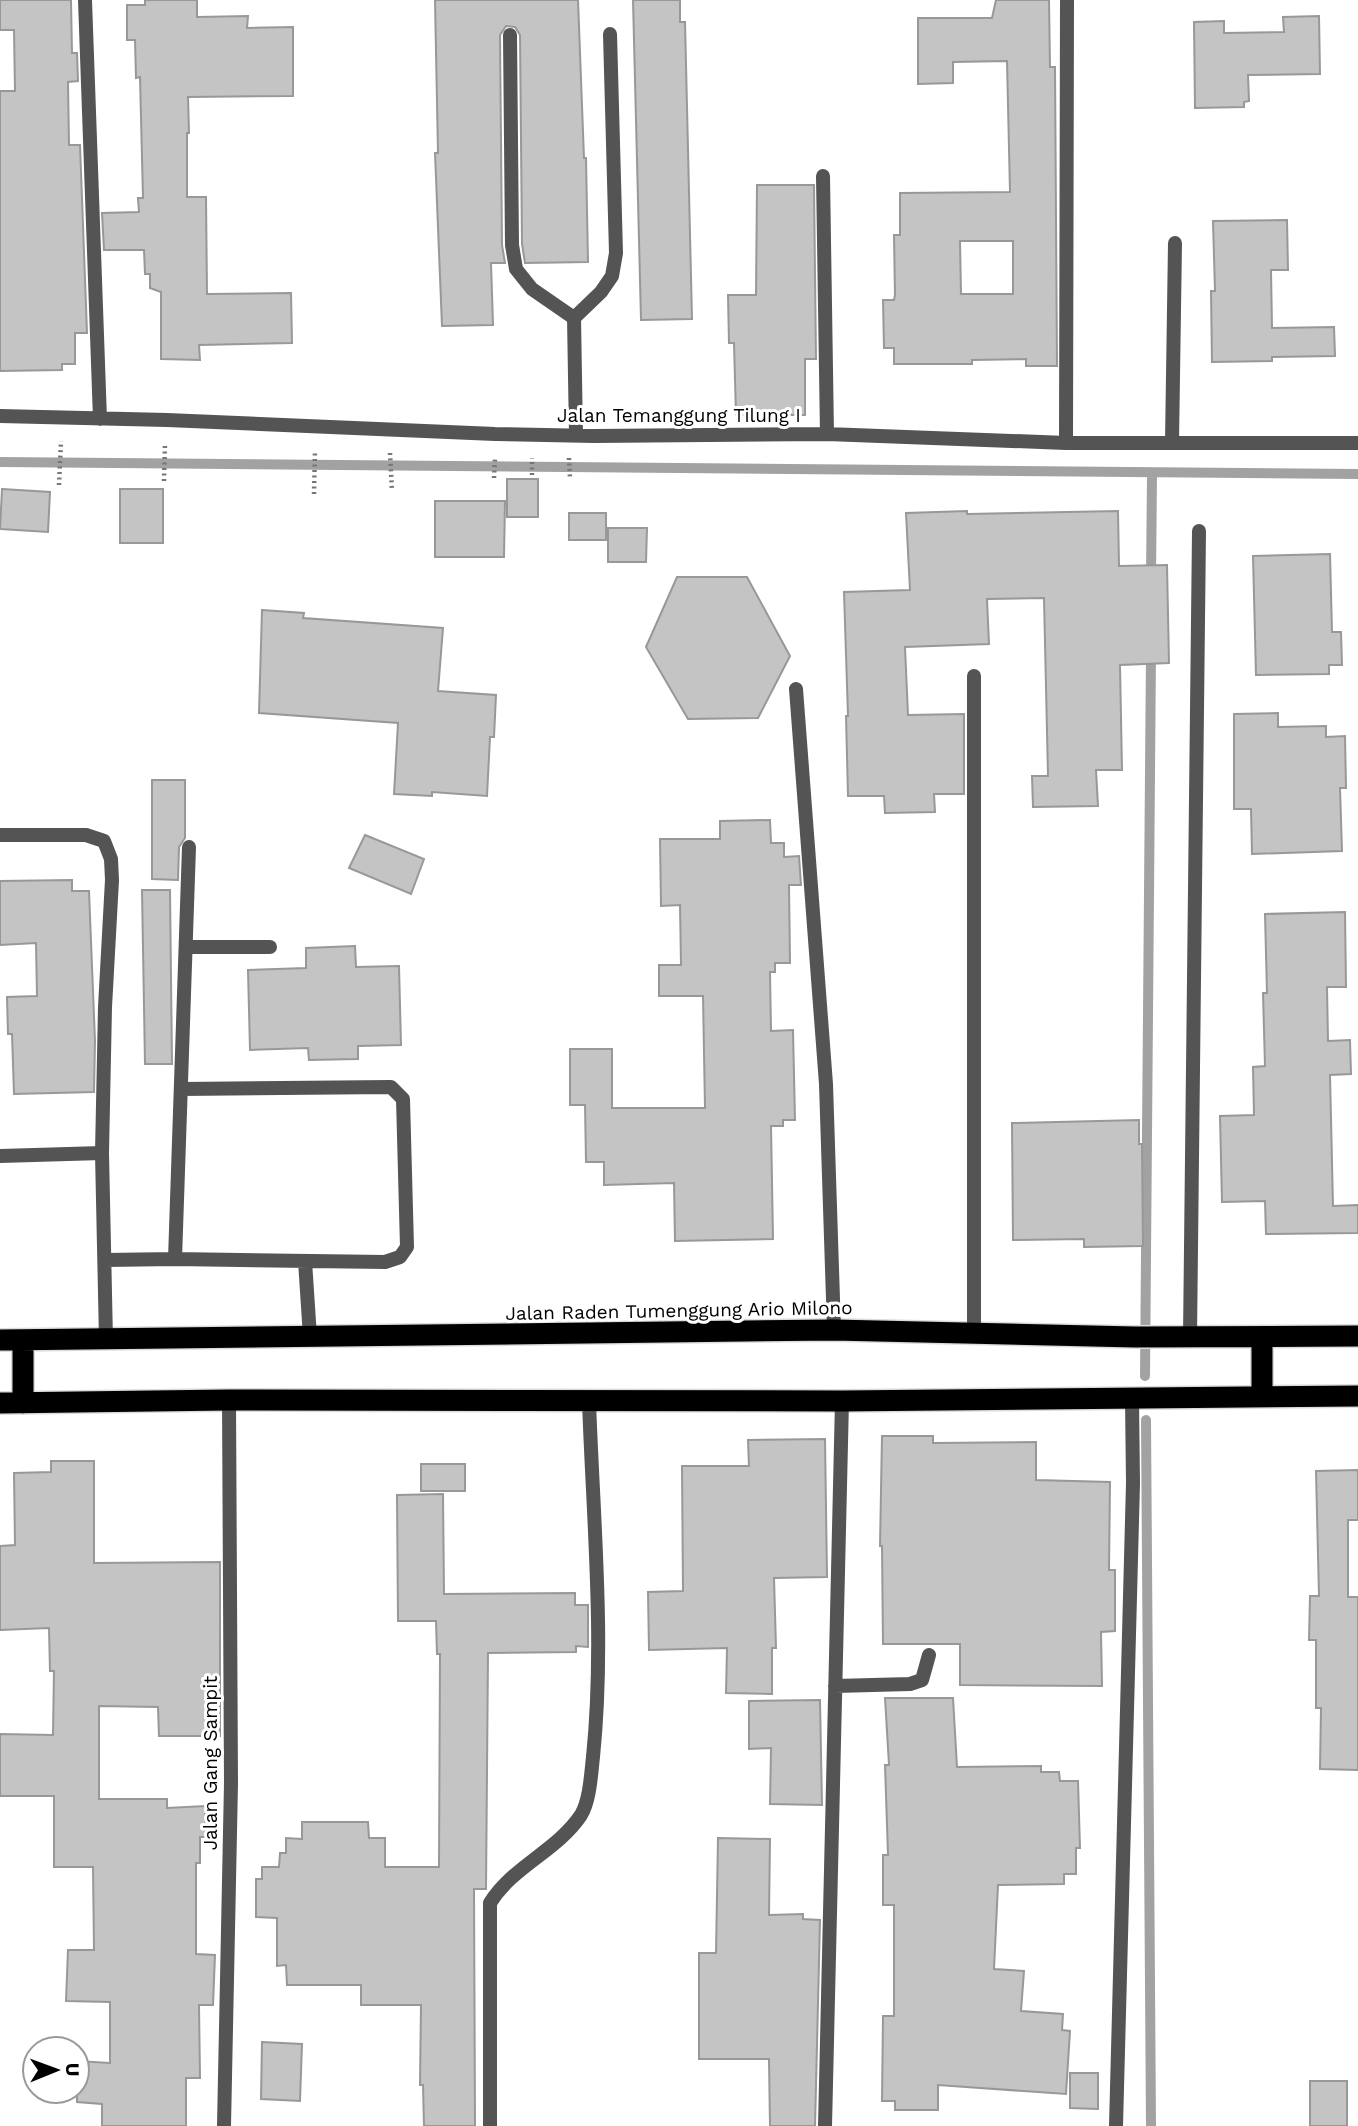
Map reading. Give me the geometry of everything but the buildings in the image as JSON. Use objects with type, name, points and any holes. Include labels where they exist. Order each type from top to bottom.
[{"type":"highway","name":"Jalan Raden Tumenggung Ario Milono","points":[[0,1340],[834,1330],[1135,1337],[1358,1336]]},
{"type":"highway","points":[[1262,1337],[1262,1397]]},
{"type":"highway","points":[[23,1340],[23,1403]]},
{"type":"highway","points":[[0,1403],[229,1400],[842,1401],[1358,1396]]},
{"type":"street","points":[[85,0],[100,419]]},
{"type":"street","points":[[1066,443],[1067,0]]},
{"type":"street","points":[[576,435],[574,318],[601,292],[612,276],[616,253],[610,34]]},
{"type":"street","points":[[510,35],[512,245],[516,269],[532,289],[574,318]]},
{"type":"street","points":[[823,176],[827,434]]},
{"type":"street","points":[[1172,443],[1175,243]]},
{"type":"street","name":"Jalan Temanggung Tilung I","points":[[0,415],[576,435],[827,434],[1066,443],[1358,443]]},
{"type":"street","points":[[1189,1337],[1199,531]]},
{"type":"street","points":[[974,676],[974,1335]]},
{"type":"street","points":[[796,689],[826,1084],[834,1330]]},
{"type":"street","points":[[0,835],[86,835],[104,841],[111,859],[102,1153],[106,1340]]},
{"type":"street","points":[[175,1259],[189,847]]},
{"type":"street","points":[[186,947],[270,947]]},
{"type":"street","points":[[104,1260],[385,1262],[400,1257],[407,1247],[403,1099],[391,1087],[181,1088]]},
{"type":"street","points":[[0,1156],[102,1153]]},
{"type":"street","points":[[304,1261],[310,1337]]},
{"type":"street","points":[[1116,2126],[1133,1483],[1141,1398]]},
{"type":"street","name":"Jalan Gang Sampit","points":[[224,2126],[231,1783],[229,1400]]},
{"type":"street","points":[[490,2126],[490,1903],[499,1888],[560,1840],[583,1812],[591,1776],[598,1663],[589,1401]]},
{"type":"street","points":[[825,2126],[842,1401]]},
{"type":"street","points":[[835,1686],[910,1684],[922,1680],[929,1655]]},
{"type":"path","points":[[59,485],[61,440]]},
{"type":"path","points":[[164,481],[165,444]]},
{"type":"path","points":[[314,494],[315,447]]},
{"type":"path","points":[[390,447],[392,491]]},
{"type":"path","points":[[494,478],[496,450]]},
{"type":"path","points":[[532,451],[532,475]]},
{"type":"path","points":[[569,452],[570,478]]},
{"type":"waterway","points":[[0,462],[1358,474]]},
{"type":"waterway","points":[[1151,579],[1152,474]]},
{"type":"waterway","points":[[1145,1376],[1151,652]]},
{"type":"waterway","points":[[1146,1420],[1151,2126]]}]
